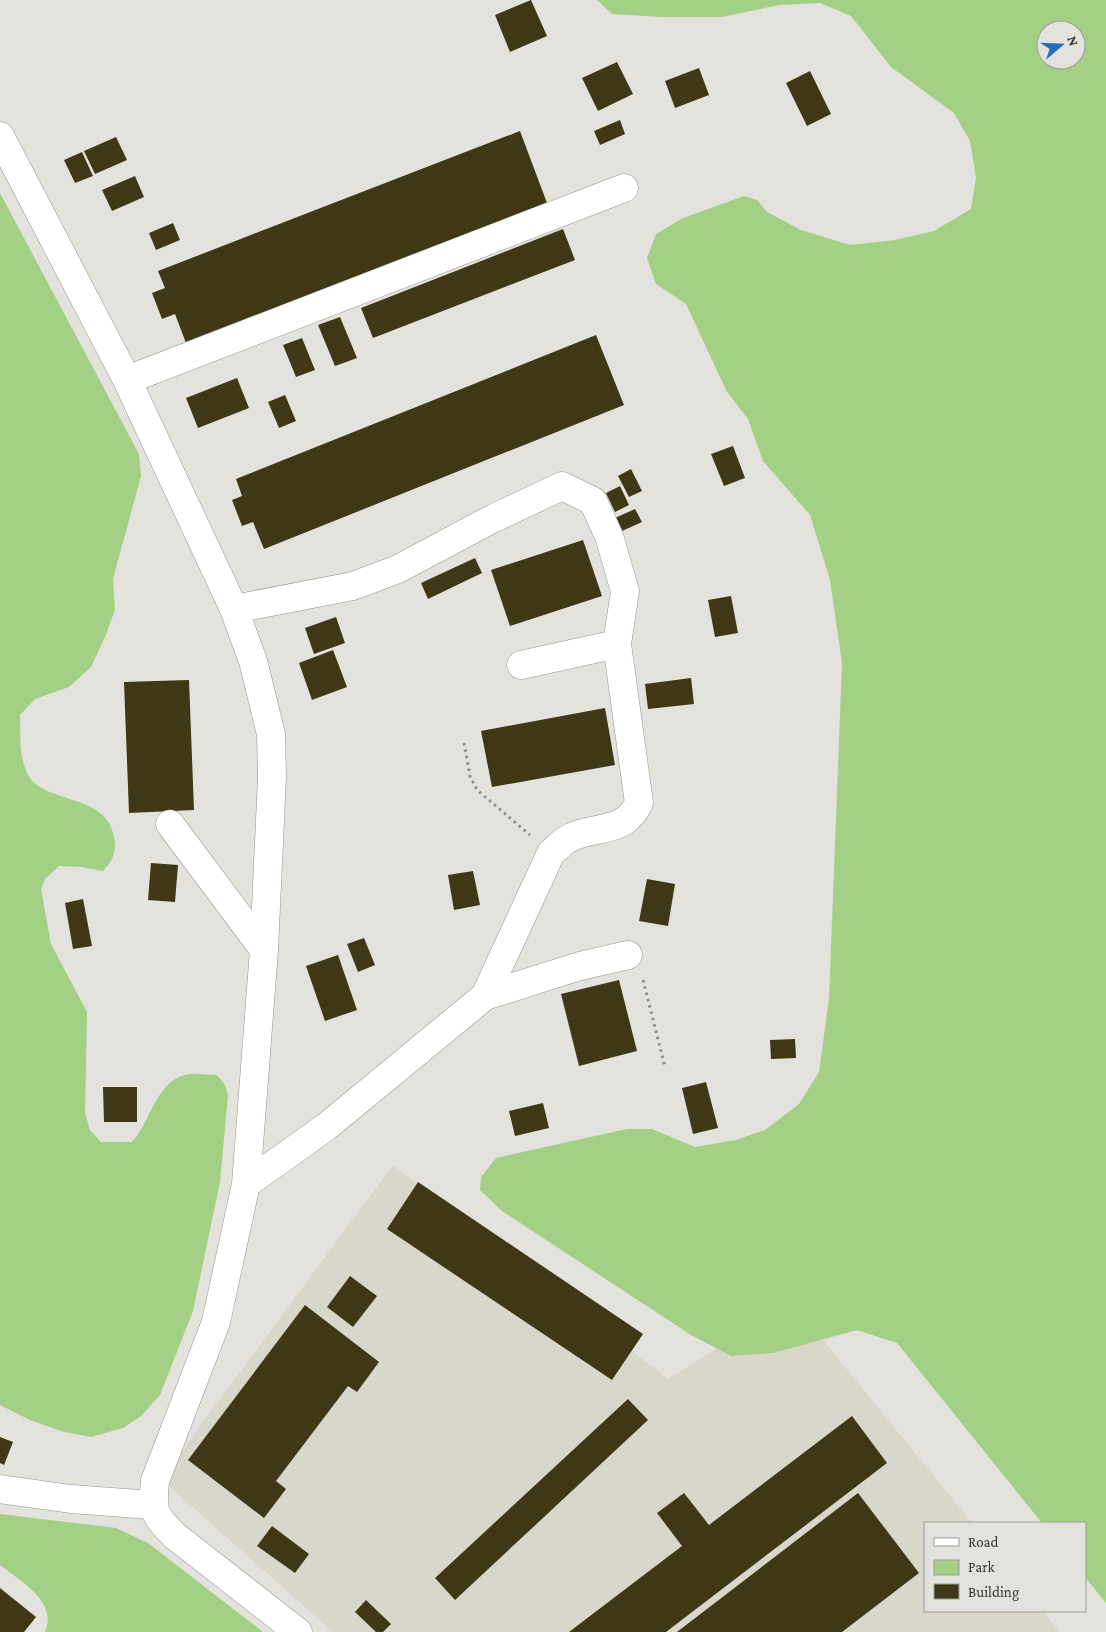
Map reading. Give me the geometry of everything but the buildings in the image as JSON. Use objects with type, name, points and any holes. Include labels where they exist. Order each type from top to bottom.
[{"type":"street","points":[[3,149],[127,380],[234,610],[253,660],[271,734],[272,777],[264,950],[246,1184],[216,1322],[156,1481],[152,1505],[161,1522],[175,1536],[298,1632]]},
{"type":"street","points":[[127,380],[624,188]]},
{"type":"street","points":[[234,610],[353,586],[398,569],[494,518],[562,486],[593,500],[609,536],[625,591],[617,644],[639,803],[633,816],[618,825],[567,839],[551,853],[485,996]]},
{"type":"street","points":[[521,666],[617,644]]},
{"type":"street","points":[[170,824],[264,950]]},
{"type":"street","points":[[246,1184],[326,1128],[485,996],[580,966],[628,955]]},
{"type":"street","points":[[0,1489],[71,1499],[152,1505]]},
{"type":"path","points":[[464,743],[470,776],[477,790],[551,853]]},
{"type":"path","points":[[628,955],[635,958],[640,966],[665,1067]]},
{"type":"shaded area","points":[[393,1165],[668,1379],[792,1302],[971,1522],[924,1522],[924,1612],[1044,1612],[1060,1632],[333,1632],[161,1479]]},
{"type":"green space","points":[[597,0],[1106,0],[1106,1603],[1086,1578],[1086,1522],[1041,1522],[897,1343],[857,1330],[773,1353],[731,1356],[691,1335],[502,1211],[480,1190],[481,1177],[496,1158],[627,1129],[652,1129],[695,1147],[736,1140],[765,1130],[799,1104],[819,1072],[829,999],[842,663],[830,580],[810,515],[763,461],[748,419],[727,392],[686,304],[656,284],[647,258],[656,234],[683,218],[744,196],[757,200],[767,212],[801,230],[850,245],[895,240],[934,231],[971,209],[976,178],[970,141],[954,113],[891,67],[851,16],[820,3],[779,5],[722,17],[662,17],[612,14]]},
{"type":"green space","points":[[0,193],[139,454],[141,476],[113,579],[115,610],[105,637],[91,667],[69,687],[35,699],[20,715],[22,755],[30,778],[50,792],[89,806],[101,813],[109,823],[114,837],[115,847],[113,856],[103,871],[59,866],[45,879],[41,889],[51,944],[87,1012],[85,1113],[90,1130],[101,1142],[132,1142],[162,1092],[178,1077],[190,1074],[217,1075],[225,1085],[228,1095],[220,1182],[193,1311],[160,1395],[141,1416],[123,1428],[91,1437],[64,1432],[30,1420],[0,1405]]},
{"type":"green space","points":[[0,1514],[116,1528],[148,1543],[263,1632],[45,1632],[48,1621],[42,1601],[26,1585],[0,1565]]}]
